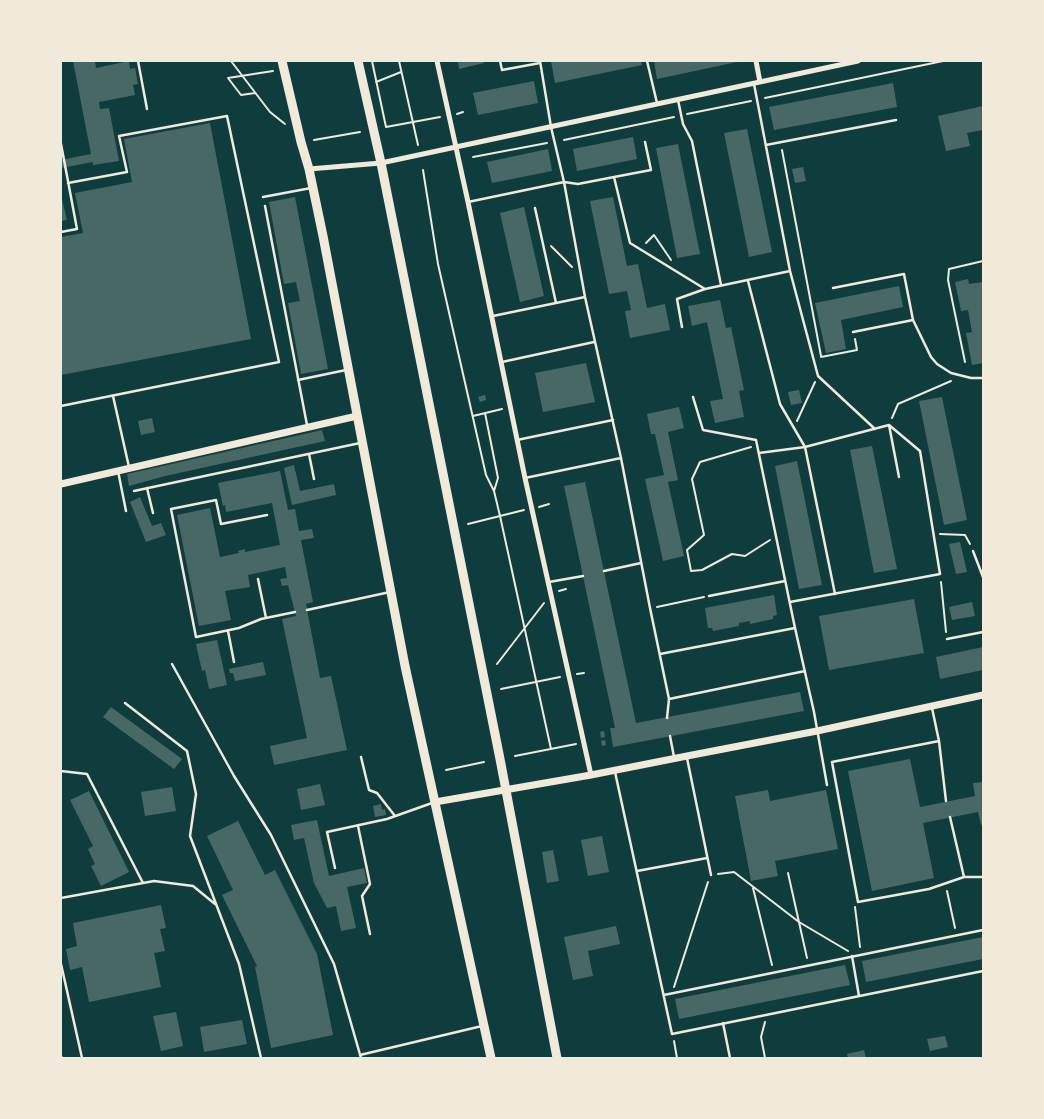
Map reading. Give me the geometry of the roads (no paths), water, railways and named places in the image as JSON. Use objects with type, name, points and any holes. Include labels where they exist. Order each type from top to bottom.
[{"type":"main road","points":[[282,61],[313,188],[417,725],[436,802],[491,1058]]},
{"type":"main road","points":[[358,61],[381,163],[506,790],[557,1058]]},
{"type":"street","points":[[437,61],[525,478],[591,775]]},
{"type":"street","points":[[756,61],[757,83]]},
{"type":"street","points":[[309,169],[381,163],[858,61]]},
{"type":"street","points":[[61,484],[358,416]]},
{"type":"street","points":[[436,802],[675,759],[818,731],[983,695]]},
{"type":"lane","points":[[138,61],[147,109]]},
{"type":"lane","points":[[500,61],[502,70],[540,62],[585,297],[621,458],[669,699],[667,718]]},
{"type":"lane","points":[[647,61],[658,104]]},
{"type":"lane","points":[[757,83],[766,145],[790,271],[818,376],[875,429]]},
{"type":"lane","points":[[678,100],[683,124],[692,141],[721,285]]},
{"type":"lane","points":[[61,406],[279,362],[227,116],[120,136],[126,172],[68,183]]},
{"type":"lane","points":[[766,145],[896,120]]},
{"type":"lane","points":[[468,202],[564,182],[578,184],[651,170],[646,142]]},
{"type":"lane","points":[[61,144],[77,229],[61,232]]},
{"type":"lane","points":[[614,177],[630,243],[705,289]]},
{"type":"lane","points":[[263,197],[313,188]]},
{"type":"lane","points":[[265,206],[307,427]]},
{"type":"lane","points":[[535,208],[556,303]]},
{"type":"lane","points":[[682,327],[677,298],[721,285],[790,271]]},
{"type":"lane","points":[[834,288],[904,274],[912,320],[931,357],[944,369],[963,377],[983,378]]},
{"type":"lane","points":[[748,281],[780,404],[805,447],[835,594]]},
{"type":"lane","points":[[491,317],[585,297]]},
{"type":"lane","points":[[854,332],[912,320]]},
{"type":"lane","points":[[501,362],[595,342]]},
{"type":"lane","points":[[298,380],[348,370]]},
{"type":"lane","points":[[113,396],[129,467]]},
{"type":"lane","points":[[693,397],[702,430],[756,440],[828,785]]},
{"type":"lane","points":[[517,440],[613,420]]},
{"type":"lane","points":[[759,453],[805,447],[888,425]]},
{"type":"lane","points":[[888,425],[899,477]]},
{"type":"lane","points":[[790,602],[940,574],[920,451],[888,425]]},
{"type":"lane","points":[[134,491],[362,443]]},
{"type":"lane","points":[[310,454],[314,479]]},
{"type":"lane","points":[[525,478],[621,458]]},
{"type":"lane","points":[[118,470],[126,511]]},
{"type":"lane","points":[[147,488],[153,513]]},
{"type":"lane","points":[[267,515],[221,524],[216,500],[171,509],[196,637],[240,628],[266,618],[295,612]]},
{"type":"lane","points":[[973,550],[983,577]]},
{"type":"lane","points":[[604,571],[641,562]]},
{"type":"lane","points":[[549,582],[583,576]]},
{"type":"lane","points":[[258,579],[266,618]]},
{"type":"lane","points":[[708,596],[785,580]]},
{"type":"lane","points":[[307,610],[391,592]]},
{"type":"lane","points":[[660,654],[795,628]]},
{"type":"lane","points":[[228,631],[234,662]]},
{"type":"lane","points":[[947,639],[983,632]]},
{"type":"lane","points":[[172,664],[234,776],[270,835],[334,964],[360,1056],[484,1026]]},
{"type":"lane","points":[[669,699],[805,671]]},
{"type":"lane","points":[[125,703],[187,751],[196,794],[190,836],[239,964],[261,1058]]},
{"type":"lane","points":[[932,706],[939,741],[946,802]]},
{"type":"lane","points":[[670,736],[675,759]]},
{"type":"lane","points":[[939,741],[832,762],[858,902],[928,889],[964,877],[983,877]]},
{"type":"lane","points":[[687,756],[710,875]]},
{"type":"lane","points":[[361,757],[368,790],[377,793],[395,816]]},
{"type":"lane","points":[[615,770],[672,1034],[983,971]]},
{"type":"lane","points":[[61,772],[87,774],[143,883]]},
{"type":"lane","points":[[335,868],[327,832],[387,820],[436,802]]},
{"type":"lane","points":[[950,818],[964,877]]},
{"type":"lane","points":[[358,826],[370,884],[362,896],[370,934]]},
{"type":"lane","points":[[637,872],[707,858]]},
{"type":"lane","points":[[61,898],[154,881],[193,886],[216,905]]},
{"type":"lane","points":[[664,994],[983,930]]},
{"type":"lane","points":[[852,956],[859,996]]},
{"type":"lane","points":[[61,964],[82,1058]]},
{"type":"lane","points":[[723,1023],[730,1058]]}]
